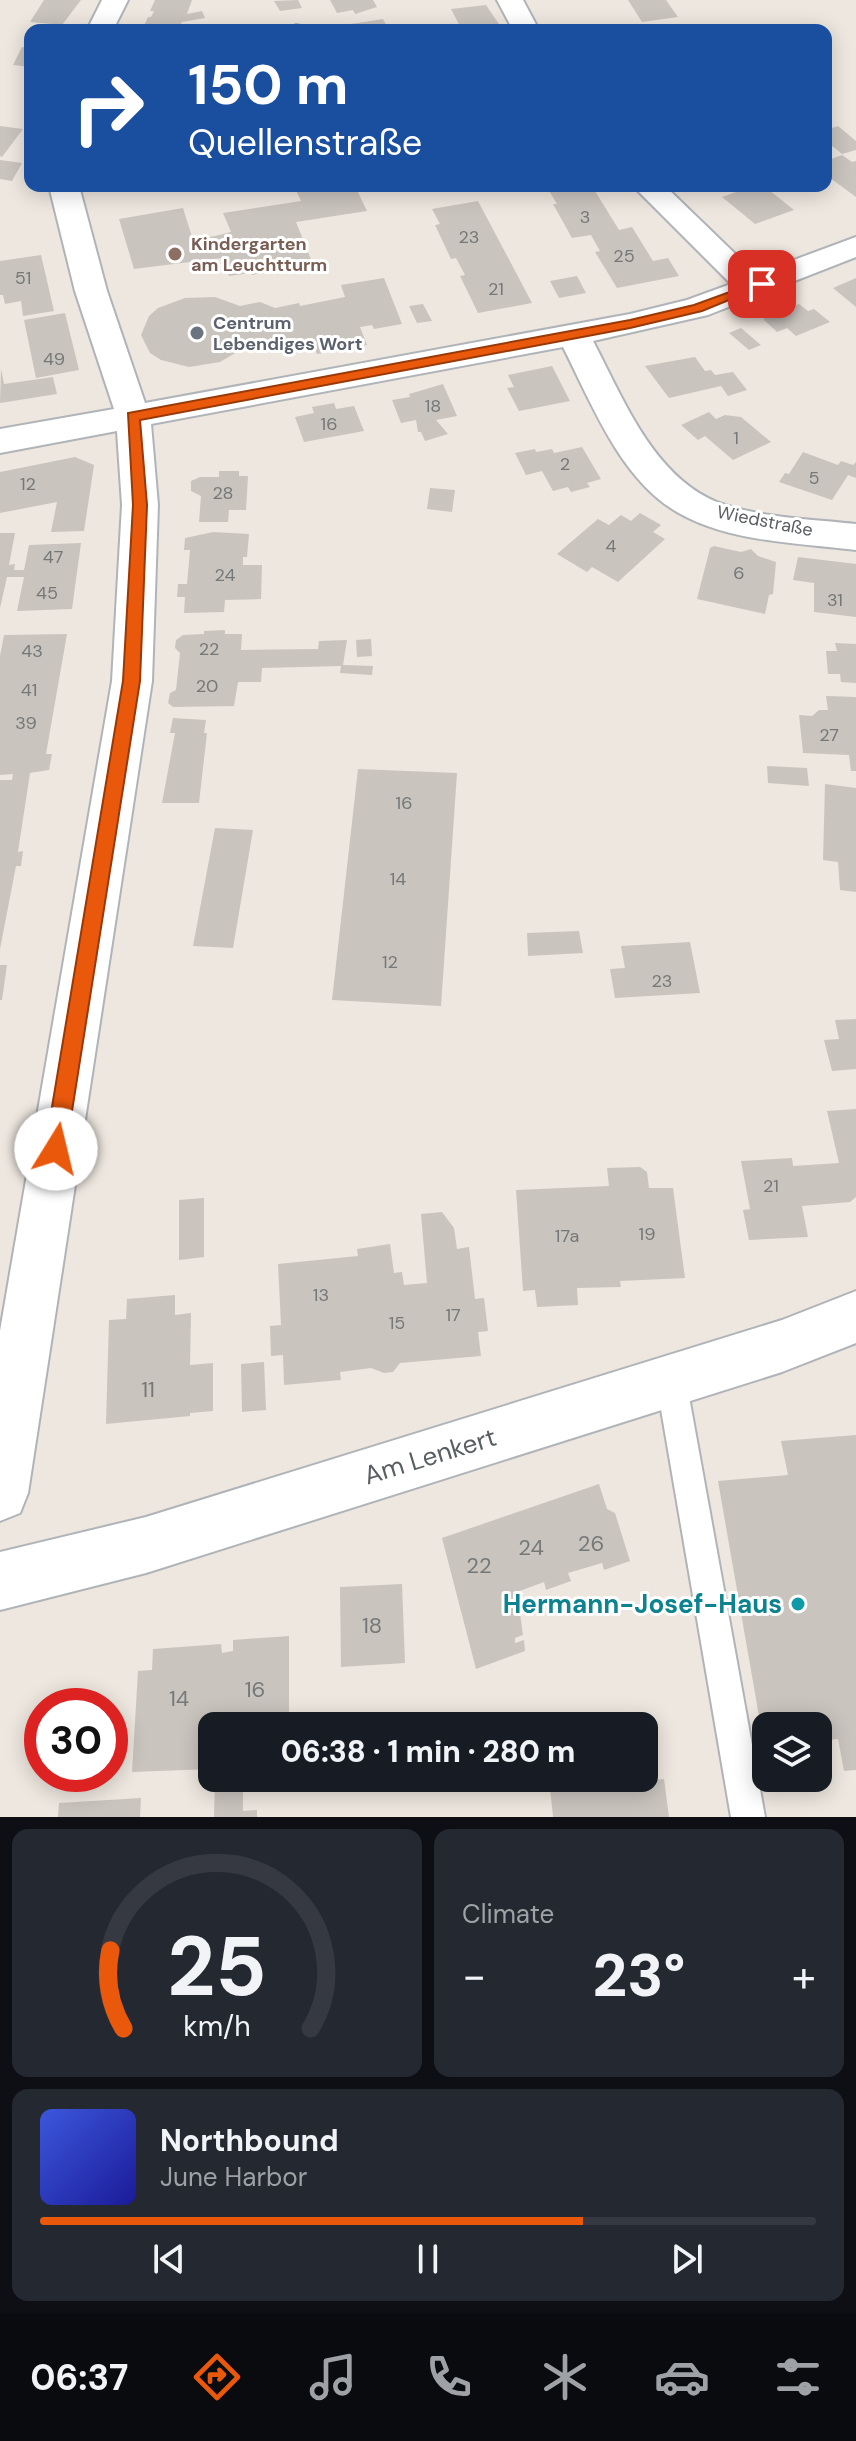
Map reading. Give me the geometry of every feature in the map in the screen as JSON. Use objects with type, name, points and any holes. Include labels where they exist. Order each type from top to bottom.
[{"type":"street","points":[[103,24],[115,0]]},
{"type":"street","points":[[510,0],[523,24]]},
{"type":"street","points":[[0,1493],[132,681],[140,505],[133,416],[91,291],[66,192]]},
{"type":"street","points":[[654,192],[753,288]]},
{"type":"street","points":[[0,441],[573,335],[697,308],[856,246]]},
{"type":"street","name":"Wiedstraße","points":[[573,335],[621,425],[653,473],[688,502],[731,518],[856,537]]},
{"type":"street","name":"Am Lenkert","points":[[0,1581],[146,1545],[782,1346],[856,1317]]},
{"type":"lane","points":[[671,1380],[748,1817]]},
{"type":"building","points":[[44,0],[81,0],[63,24],[30,22]]},
{"type":"building","points":[[155,0],[192,0],[187,14],[202,11],[205,18],[181,24],[145,24],[154,11],[150,11]]},
{"type":"building","points":[[298,0],[302,8],[280,11],[274,1]]},
{"type":"building","points":[[330,0],[373,0],[377,7],[355,14],[353,10],[337,13]]},
{"type":"building","points":[[628,0],[666,0],[678,17],[642,22]]},
{"type":"building","points":[[486,5],[499,24],[459,24],[451,9]]},
{"type":"building","points":[[383,19],[386,24],[351,24]]},
{"type":"building","points":[[22,47],[24,47],[24,66],[13,65]]},
{"type":"building","points":[[0,126],[23,129],[2,157],[0,156]]},
{"type":"building","points":[[838,126],[856,141],[856,150],[842,154],[832,146],[832,128]]},
{"type":"building","points":[[842,155],[852,162],[856,161],[856,197],[832,179],[832,159]]},
{"type":"building","points":[[0,160],[22,163],[12,181],[0,179]]},
{"type":"building","points":[[297,192],[358,192],[367,211],[296,222],[312,262],[252,275],[229,276],[222,258],[134,269],[119,219],[183,208],[193,240],[231,232],[223,213],[301,201]]},
{"type":"building","points":[[550,192],[596,192],[619,230],[632,227],[653,261],[668,258],[679,276],[617,288],[595,252],[600,251],[591,235],[572,238],[553,204],[557,204]]},
{"type":"building","points":[[736,192],[772,192],[794,210],[755,224],[722,197]]},
{"type":"building","points":[[478,201],[532,303],[478,313],[460,276],[465,275],[456,258],[451,259],[435,225],[440,224],[432,209]]},
{"type":"building","points":[[41,255],[54,311],[23,316],[21,301],[5,304],[3,295],[0,295],[0,261]]},
{"type":"building","points":[[577,276],[586,293],[559,298],[550,281]]},
{"type":"building","points":[[384,278],[402,324],[374,329],[372,325],[360,327],[367,345],[317,354],[313,344],[264,347],[258,353],[244,348],[220,362],[189,367],[161,360],[150,353],[141,335],[149,316],[158,308],[185,298],[215,297],[240,306],[260,302],[275,308],[299,303],[300,306],[345,297],[341,285]]},
{"type":"building","points":[[856,278],[856,307],[833,288]]},
{"type":"building","points":[[423,304],[432,321],[417,323],[409,306]]},
{"type":"building","points":[[799,304],[808,311],[814,309],[830,322],[796,336],[787,328],[777,332],[763,319]]},
{"type":"building","points":[[65,313],[79,370],[36,378],[24,320]]},
{"type":"building","points":[[741,328],[761,345],[749,350],[729,333]]},
{"type":"building","points":[[695,357],[705,371],[711,370],[715,375],[733,372],[747,390],[728,396],[721,386],[669,398],[645,366]]},
{"type":"building","points":[[552,366],[570,401],[519,411],[507,388],[514,387],[508,375]]},
{"type":"building","points":[[1,369],[4,384],[53,377],[57,394],[0,403]]},
{"type":"building","points":[[443,384],[457,416],[436,420],[448,434],[425,441],[418,432],[416,420],[401,423],[392,400],[410,397],[409,394]]},
{"type":"building","points":[[334,403],[336,409],[354,406],[364,431],[304,442],[295,417],[314,413],[312,407]]},
{"type":"building","points":[[709,412],[716,419],[725,415],[741,417],[771,442],[733,460],[705,436],[698,440],[681,425]]},
{"type":"building","points":[[582,447],[601,479],[587,483],[590,487],[571,492],[568,487],[553,491],[542,471],[526,475],[515,453],[552,449],[554,453]]},
{"type":"building","points":[[803,452],[838,465],[841,461],[853,465],[856,462],[856,478],[848,475],[832,500],[779,482],[785,473],[789,474]]},
{"type":"building","points":[[75,457],[94,465],[84,531],[51,532],[57,502],[0,513],[0,472]]},
{"type":"building","points":[[219,471],[239,471],[239,476],[248,476],[246,510],[229,510],[228,522],[199,522],[201,496],[191,491],[191,481],[200,477],[219,477]]},
{"type":"building","points":[[430,488],[455,490],[452,512],[427,509]]},
{"type":"building","points":[[640,513],[661,525],[653,532],[665,539],[618,582],[592,567],[587,572],[557,554],[598,519],[609,525],[621,515],[631,521]]},
{"type":"building","points":[[213,532],[249,534],[247,557],[243,557],[243,565],[262,565],[261,599],[225,600],[224,612],[184,613],[185,597],[177,597],[178,584],[187,584],[190,550],[184,550],[185,538]]},
{"type":"building","points":[[0,533],[15,533],[9,565],[15,564],[14,570],[24,570],[29,545],[81,543],[72,609],[17,611],[24,577],[7,577],[0,608]]},
{"type":"building","points":[[714,546],[741,552],[751,549],[758,556],[776,562],[773,594],[769,595],[765,614],[697,599],[710,548]]},
{"type":"building","points":[[798,557],[856,564],[856,617],[814,612],[814,583],[793,580]]},
{"type":"building","points":[[225,630],[225,634],[242,634],[241,650],[318,649],[319,641],[347,640],[343,665],[373,666],[372,675],[340,673],[341,666],[262,668],[261,682],[238,682],[234,706],[173,707],[168,703],[170,693],[176,690],[180,653],[175,648],[176,640],[183,635]]},
{"type":"building","points":[[67,634],[46,754],[52,754],[49,770],[30,773],[18,852],[23,851],[21,866],[16,866],[0,949],[0,780],[12,780],[13,774],[0,775],[0,656],[4,635]]},
{"type":"building","points":[[371,639],[372,656],[357,657],[356,640]]},
{"type":"building","points":[[835,643],[856,644],[856,683],[841,682],[840,674],[828,674],[826,651],[837,651]]},
{"type":"building","points":[[826,696],[856,697],[856,771],[851,771],[849,755],[803,753],[799,715],[812,716],[819,710],[828,710]]},
{"type":"building","points":[[173,718],[206,720],[199,803],[162,803],[175,733],[170,733]]},
{"type":"building","points":[[767,766],[807,768],[809,786],[768,783]]},
{"type":"building","points":[[358,769],[457,773],[441,1006],[332,1000]]},
{"type":"building","points":[[825,784],[856,788],[856,892],[840,890],[838,862],[823,860]]},
{"type":"building","points":[[215,828],[253,830],[233,948],[193,946]]},
{"type":"building","points":[[579,931],[583,953],[528,956],[527,933]]},
{"type":"building","points":[[690,942],[700,993],[615,998],[610,969],[625,968],[621,946]]},
{"type":"building","points":[[0,965],[7,965],[2,1000],[0,1000]]},
{"type":"building","points":[[856,1019],[856,1069],[832,1071],[824,1040],[839,1039],[835,1020]]},
{"type":"building","points":[[856,1109],[856,1197],[850,1202],[802,1206],[808,1237],[749,1240],[743,1210],[750,1209],[741,1161],[792,1158],[793,1166],[839,1163],[827,1111]]},
{"type":"building","points":[[640,1167],[647,1172],[649,1188],[673,1188],[685,1278],[620,1281],[621,1287],[577,1288],[578,1305],[537,1307],[535,1290],[523,1291],[516,1190],[609,1186],[607,1168]]},
{"type":"building","points":[[204,1198],[204,1257],[179,1260],[179,1200]]},
{"type":"building","points":[[442,1212],[454,1228],[457,1249],[469,1247],[475,1299],[484,1298],[488,1331],[478,1332],[481,1356],[400,1363],[393,1372],[384,1373],[371,1368],[340,1372],[341,1380],[284,1385],[283,1355],[271,1356],[270,1326],[281,1325],[278,1264],[358,1256],[357,1249],[390,1244],[394,1273],[402,1272],[404,1285],[427,1283],[421,1214]]},
{"type":"building","points":[[175,1295],[175,1315],[191,1313],[190,1365],[213,1363],[213,1411],[106,1424],[109,1320],[126,1319],[127,1299]]},
{"type":"building","points":[[264,1362],[266,1410],[242,1412],[241,1364]]},
{"type":"building","name":"Hermann-Josef-Haus","points":[[856,1435],[856,1770],[844,1771],[838,1739],[832,1740],[832,1712],[758,1712],[718,1481],[788,1475],[781,1441]]},
{"type":"building","points":[[599,1484],[607,1509],[615,1513],[630,1561],[604,1570],[602,1563],[568,1573],[571,1581],[546,1590],[544,1582],[517,1592],[523,1635],[515,1638],[515,1643],[524,1640],[525,1651],[476,1669],[442,1538]]},
{"type":"building","points":[[402,1584],[405,1663],[341,1667],[340,1587]]},
{"type":"building","points":[[289,1636],[289,1712],[198,1712],[198,1770],[132,1772],[138,1671],[152,1670],[153,1649],[221,1644],[222,1653],[233,1651],[233,1640]]},
{"type":"building","points":[[658,1779],[664,1779],[669,1817],[553,1817],[550,1792],[658,1792]]},
{"type":"building","points":[[215,1792],[243,1792],[243,1811],[257,1810],[257,1817],[214,1817]]},
{"type":"building","points":[[141,1798],[140,1817],[58,1817],[59,1803]]},
{"type":"place","name":"Kindergarten am Leuchtturm","points":[[175,254]]},
{"type":"place","name":"Centrum Lebendiges Wort","points":[[197,333]]},
{"type":"place","name":"Hermann-Josef-Haus","points":[[798,1604]]},
{"type":"route","points":[[56,1149],[132,681],[140,505],[133,416],[630,324],[697,308],[762,284]]}]
